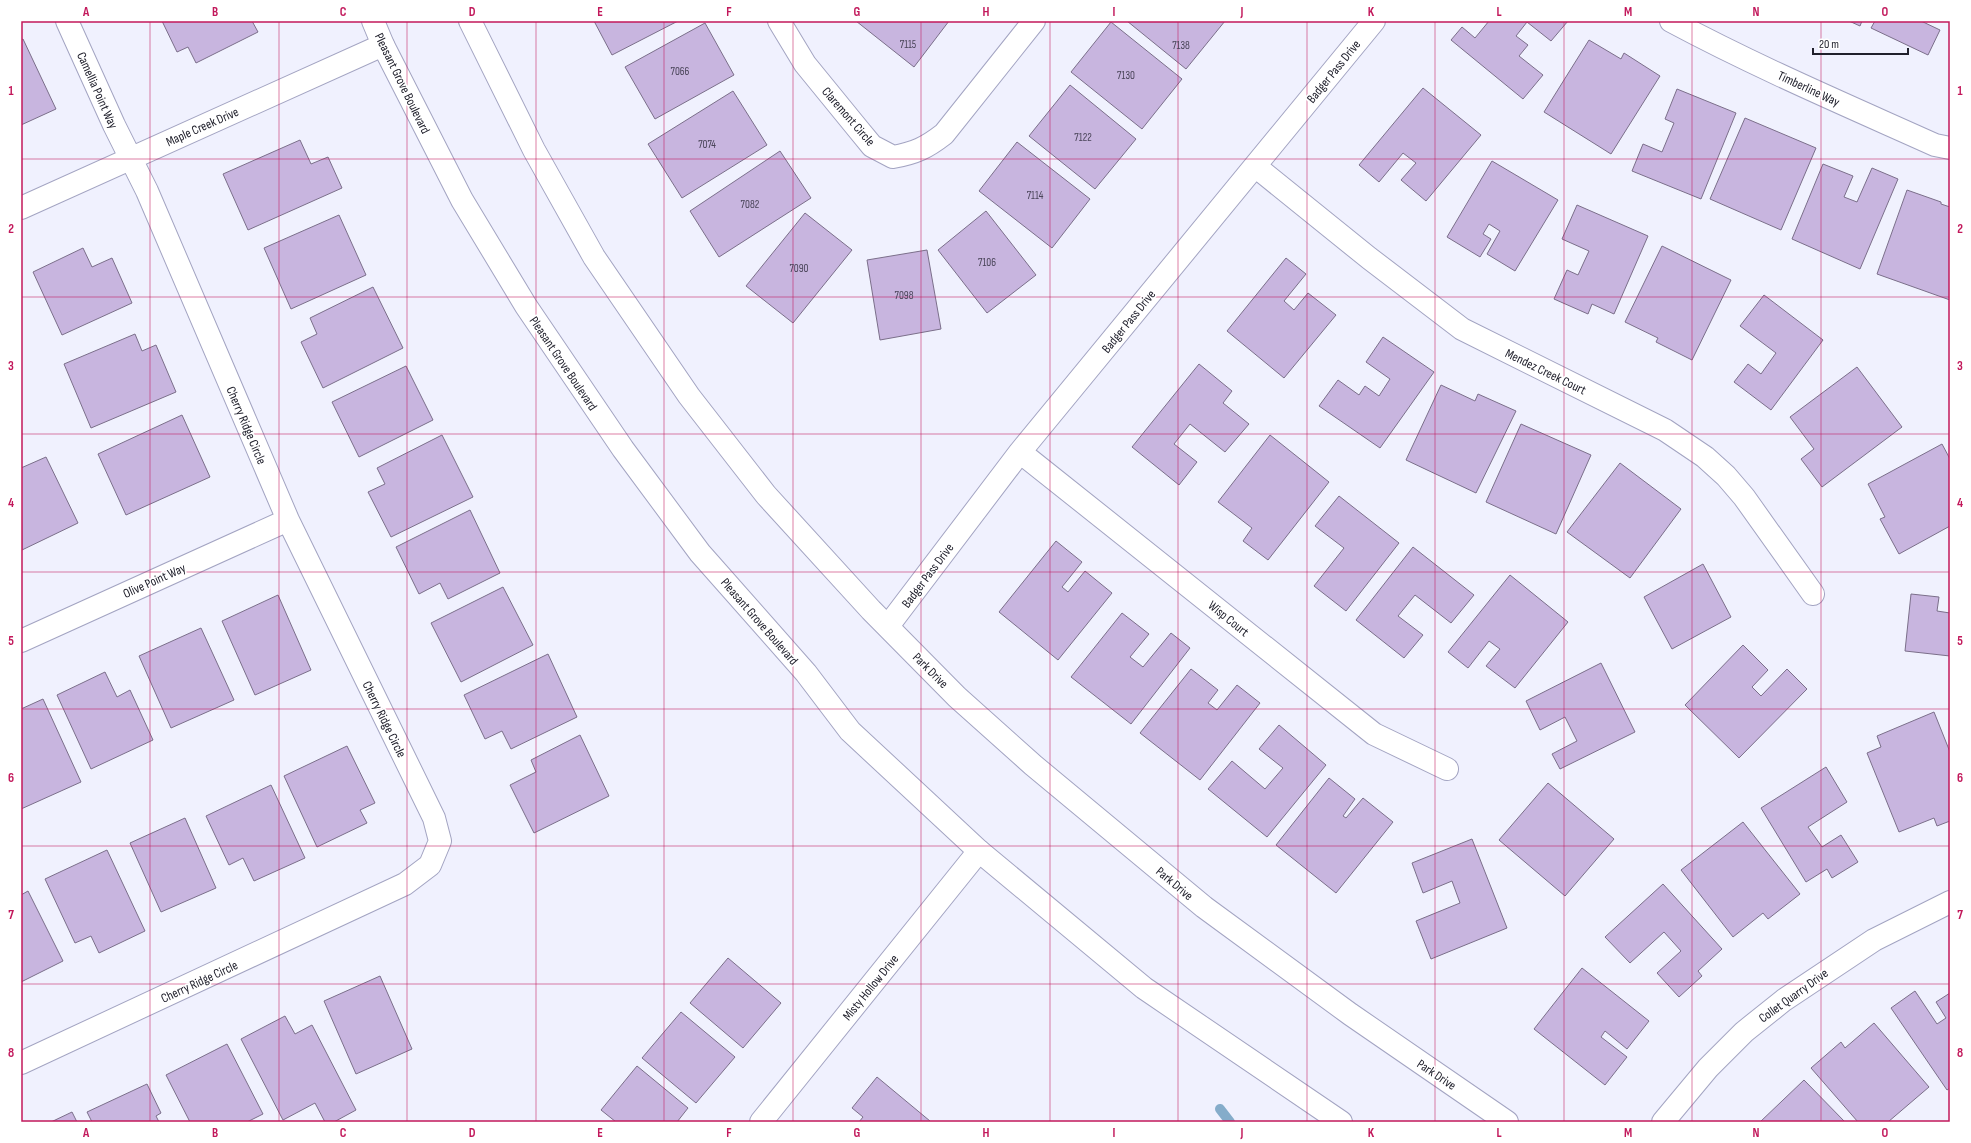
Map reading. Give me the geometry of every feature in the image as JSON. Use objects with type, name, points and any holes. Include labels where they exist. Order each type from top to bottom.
[{"type":"street","name":"Camellia Point Way","points":[[67,21],[130,158]]},
{"type":"street","name":"Pleasant Grove Boulevard","points":[[373,21],[383,45],[462,200],[526,306],[623,449],[700,553],[806,673],[850,731],[979,851]]},
{"type":"street","name":"Park Drive","points":[[470,21],[534,150],[594,257],[676,377],[766,495],[871,610],[957,696],[1027,760],[1204,907],[1350,1014],[1507,1122]]},
{"type":"street","name":"Claremont Circle","points":[[779,21],[804,64],[872,146],[893,157],[913,154],[930,146],[944,134],[1034,21]]},
{"type":"street","name":"Badger Pass Drive","points":[[888,626],[1020,452],[1374,21]]},
{"type":"street","name":"Timberline Way","points":[[1671,21],[1706,40],[1844,104],[1935,144],[1950,148]]},
{"type":"street","name":"Maple Creek Drive","points":[[21,208],[383,45]]},
{"type":"street","name":"Cherry Ridge Circle","points":[[21,1063],[405,884],[430,865],[440,842],[434,818],[288,520],[147,192],[130,158]]},
{"type":"street","name":"Mendez Creek Court","points":[[1255,166],[1369,258],[1462,329],[1665,430],[1705,457],[1726,476],[1744,497],[1813,594]]},
{"type":"street","name":"Wisp Court","points":[[1020,452],[1374,734],[1446,769]]},
{"type":"street","name":"Olive Point Way","points":[[21,641],[288,520]]},
{"type":"street","name":"Misty Hollow Drive","points":[[761,1122],[979,851]]},
{"type":"street","points":[[979,851],[1144,988],[1341,1122]]},
{"type":"street","name":"Collet Quarry Drive","points":[[1663,1122],[1708,1068],[1744,1032],[1784,1000],[1874,940],[1950,902]]},
{"type":"building","points":[[162,21],[252,21],[258,32],[196,63],[188,47],[177,52]]},
{"type":"building","points":[[594,21],[678,21],[612,55]]},
{"type":"building","points":[[856,21],[949,21],[914,67]]},
{"type":"building","points":[[1127,21],[1225,21],[1186,69]]},
{"type":"building","points":[[1489,21],[1568,21],[1551,41],[1527,22],[1516,36],[1528,45],[1519,56],[1543,75],[1523,99],[1451,40],[1462,27],[1475,38]]},
{"type":"building","points":[[1849,21],[1862,21],[1860,26]]},
{"type":"building","points":[[1875,21],[1921,21],[1940,30],[1928,55],[1871,28]]},
{"type":"building","points":[[1111,22],[1182,79],[1142,129],[1071,72]]},
{"type":"building","points":[[705,23],[734,75],[655,119],[625,67]]},
{"type":"building","points":[[23,39],[56,109],[21,125],[21,40]]},
{"type":"building","points":[[1589,40],[1621,59],[1624,53],[1660,76],[1611,154],[1544,112]]},
{"type":"building","points":[[1070,85],[1136,139],[1095,189],[1029,136]]},
{"type":"building","points":[[1423,88],[1481,135],[1426,201],[1401,180],[1416,163],[1403,153],[1379,182],[1359,165]]},
{"type":"building","points":[[1677,89],[1736,113],[1701,199],[1632,171],[1643,144],[1662,152],[1674,123],[1665,119]]},
{"type":"building","points":[[733,91],[767,145],[682,198],[648,144]]},
{"type":"building","points":[[1745,118],[1816,148],[1781,230],[1710,199]]},
{"type":"building","points":[[300,140],[311,164],[328,157],[342,188],[248,230],[223,174]]},
{"type":"building","points":[[1017,142],[1090,199],[1052,248],[979,191]]},
{"type":"building","points":[[780,151],[811,198],[719,257],[690,211]]},
{"type":"building","points":[[1492,161],[1558,200],[1515,271],[1487,254],[1500,231],[1489,224],[1483,234],[1491,239],[1480,257],[1447,237]]},
{"type":"building","points":[[1823,164],[1853,176],[1844,197],[1857,202],[1872,168],[1898,179],[1860,269],[1792,239]]},
{"type":"building","points":[[1907,190],[1941,202],[1941,204],[1950,207],[1950,300],[1877,274]]},
{"type":"building","points":[[1577,205],[1648,236],[1614,314],[1592,304],[1588,314],[1554,299],[1567,270],[1578,275],[1589,251],[1562,239]]},
{"type":"building","points":[[986,211],[1036,275],[987,313],[938,250]]},
{"type":"building","points":[[805,213],[852,250],[793,323],[746,286]]},
{"type":"building","points":[[339,215],[366,275],[291,309],[264,248]]},
{"type":"building","points":[[1662,246],[1731,280],[1692,360],[1656,342],[1658,338],[1625,322]]},
{"type":"building","points":[[83,248],[92,267],[112,258],[132,303],[62,335],[33,272]]},
{"type":"building","points":[[927,250],[941,329],[880,340],[867,260]]},
{"type":"building","points":[[1286,258],[1306,274],[1284,301],[1294,310],[1308,293],[1336,315],[1284,378],[1227,331]]},
{"type":"building","points":[[373,287],[403,348],[323,388],[301,342],[317,334],[310,318]]},
{"type":"building","points":[[1764,295],[1823,340],[1771,410],[1734,382],[1748,364],[1761,374],[1776,353],[1740,326]]},
{"type":"building","points":[[135,334],[142,351],[156,345],[176,392],[91,428],[64,364]]},
{"type":"building","points":[[1383,337],[1434,372],[1380,448],[1319,406],[1338,380],[1359,395],[1365,386],[1379,396],[1390,379],[1366,362]]},
{"type":"building","points":[[1199,364],[1232,391],[1223,403],[1249,424],[1225,452],[1190,424],[1174,444],[1197,462],[1179,485],[1132,447]]},
{"type":"building","points":[[406,366],[433,420],[359,457],[332,402]]},
{"type":"building","points":[[1857,367],[1902,427],[1822,487],[1801,459],[1814,449],[1790,417]]},
{"type":"building","points":[[1441,385],[1475,401],[1478,394],[1516,411],[1476,493],[1406,460]]},
{"type":"building","points":[[182,415],[210,477],[126,515],[98,454]]},
{"type":"building","points":[[1521,424],[1591,455],[1556,534],[1486,502]]},
{"type":"building","points":[[442,435],[473,497],[391,537],[368,492],[385,484],[377,468]]},
{"type":"building","points":[[1270,435],[1329,482],[1268,560],[1243,541],[1252,528],[1218,502]]},
{"type":"building","points":[[1942,444],[1950,459],[1950,526],[1899,554],[1880,519],[1885,517],[1868,484]]},
{"type":"building","points":[[46,457],[78,523],[22,550],[21,468]]},
{"type":"building","points":[[1620,463],[1681,509],[1630,578],[1567,532]]},
{"type":"building","points":[[1339,496],[1399,543],[1346,611],[1314,586],[1344,548],[1315,526]]},
{"type":"building","points":[[470,510],[500,573],[448,599],[440,583],[419,594],[396,547]]},
{"type":"building","points":[[1056,541],[1082,562],[1062,587],[1068,592],[1085,571],[1112,593],[1058,660],[999,612]]},
{"type":"building","points":[[1413,547],[1474,595],[1451,623],[1415,595],[1398,616],[1423,635],[1404,658],[1356,620]]},
{"type":"building","points":[[1703,564],[1731,617],[1672,649],[1644,597]]},
{"type":"building","points":[[1510,575],[1568,622],[1515,688],[1486,666],[1500,649],[1489,641],[1468,668],[1448,652]]},
{"type":"building","points":[[503,587],[533,645],[461,682],[431,623]]},
{"type":"building","points":[[1911,594],[1939,597],[1937,611],[1950,613],[1950,656],[1905,651]]},
{"type":"building","points":[[278,595],[311,670],[255,695],[222,621]]},
{"type":"building","points":[[1122,613],[1149,634],[1130,657],[1143,667],[1171,633],[1190,648],[1131,724],[1071,677]]},
{"type":"building","points":[[201,628],[234,700],[171,728],[139,656]]},
{"type":"building","points":[[1743,645],[1768,670],[1752,687],[1761,696],[1787,669],[1807,689],[1739,758],[1685,705]]},
{"type":"building","points":[[548,654],[577,717],[511,749],[502,731],[485,739],[464,695]]},
{"type":"building","points":[[1601,663],[1635,732],[1560,769],[1552,754],[1577,741],[1565,717],[1540,730],[1526,701]]},
{"type":"building","points":[[1191,669],[1218,690],[1208,703],[1217,710],[1237,685],[1260,703],[1200,780],[1140,733]]},
{"type":"building","points":[[105,672],[117,697],[130,690],[153,740],[91,769],[57,695]]},
{"type":"building","points":[[43,699],[81,782],[21,809],[21,709]]},
{"type":"building","points":[[1934,712],[1950,752],[1950,821],[1937,826],[1934,818],[1899,832],[1867,753],[1881,747],[1877,736]]},
{"type":"building","points":[[1279,725],[1326,765],[1267,837],[1208,789],[1232,761],[1265,789],[1283,768],[1259,749]]},
{"type":"building","points":[[580,735],[609,796],[534,833],[510,785],[536,772],[531,760]]},
{"type":"building","points":[[347,746],[375,803],[360,810],[367,823],[317,847],[284,776]]},
{"type":"building","points":[[1826,767],[1847,802],[1808,827],[1822,847],[1841,835],[1858,862],[1832,878],[1827,869],[1806,882],[1761,808]]},
{"type":"building","points":[[1329,778],[1355,799],[1343,816],[1346,818],[1363,798],[1393,822],[1336,893],[1276,845]]},
{"type":"building","points":[[1548,783],[1614,839],[1565,896],[1499,840]]},
{"type":"building","points":[[271,785],[305,858],[254,881],[243,858],[229,865],[206,816]]},
{"type":"building","points":[[185,818],[216,888],[161,912],[130,843]]},
{"type":"building","points":[[1743,822],[1800,894],[1768,919],[1763,913],[1733,937],[1681,870]]},
{"type":"building","points":[[1472,839],[1507,928],[1431,959],[1416,921],[1460,903],[1452,881],[1423,893],[1412,863]]},
{"type":"building","points":[[107,850],[145,931],[99,953],[91,936],[75,943],[45,879]]},
{"type":"building","points":[[1663,884],[1722,949],[1698,971],[1702,976],[1679,997],[1657,973],[1681,951],[1664,932],[1630,963],[1605,937]]},
{"type":"building","points":[[28,891],[63,961],[21,982],[21,895]]},
{"type":"building","points":[[728,958],[781,1003],[743,1048],[690,1003]]},
{"type":"building","points":[[1582,968],[1649,1021],[1627,1049],[1605,1031],[1601,1037],[1627,1057],[1605,1085],[1534,1029]]},
{"type":"building","points":[[380,976],[412,1049],[356,1074],[324,1001]]},
{"type":"building","points":[[1915,991],[1937,1024],[1946,1018],[1936,1002],[1950,993],[1950,1088],[1947,1090],[1891,1008]]},
{"type":"building","points":[[681,1012],[735,1057],[696,1103],[642,1058]]},
{"type":"building","points":[[285,1016],[295,1034],[312,1025],[356,1110],[334,1122],[325,1122],[315,1103],[283,1120],[241,1039]]},
{"type":"building","points":[[1874,1023],[1929,1087],[1888,1122],[1858,1122],[1811,1068],[1841,1042],[1845,1048]]},
{"type":"building","points":[[227,1044],[263,1114],[247,1122],[190,1122],[166,1075]]},
{"type":"building","points":[[637,1066],[688,1108],[677,1122],[616,1122],[601,1110]]},
{"type":"building","points":[[877,1077],[930,1121],[859,1122],[863,1117],[852,1108]]},
{"type":"building","points":[[1804,1080],[1845,1122],[1760,1122]]},
{"type":"building","points":[[147,1084],[161,1113],[156,1116],[159,1122],[92,1122],[87,1112]]},
{"type":"building","points":[[72,1112],[77,1122],[51,1122]]},
{"type":"waterway","points":[[1220,1109],[1230,1122]]}]
